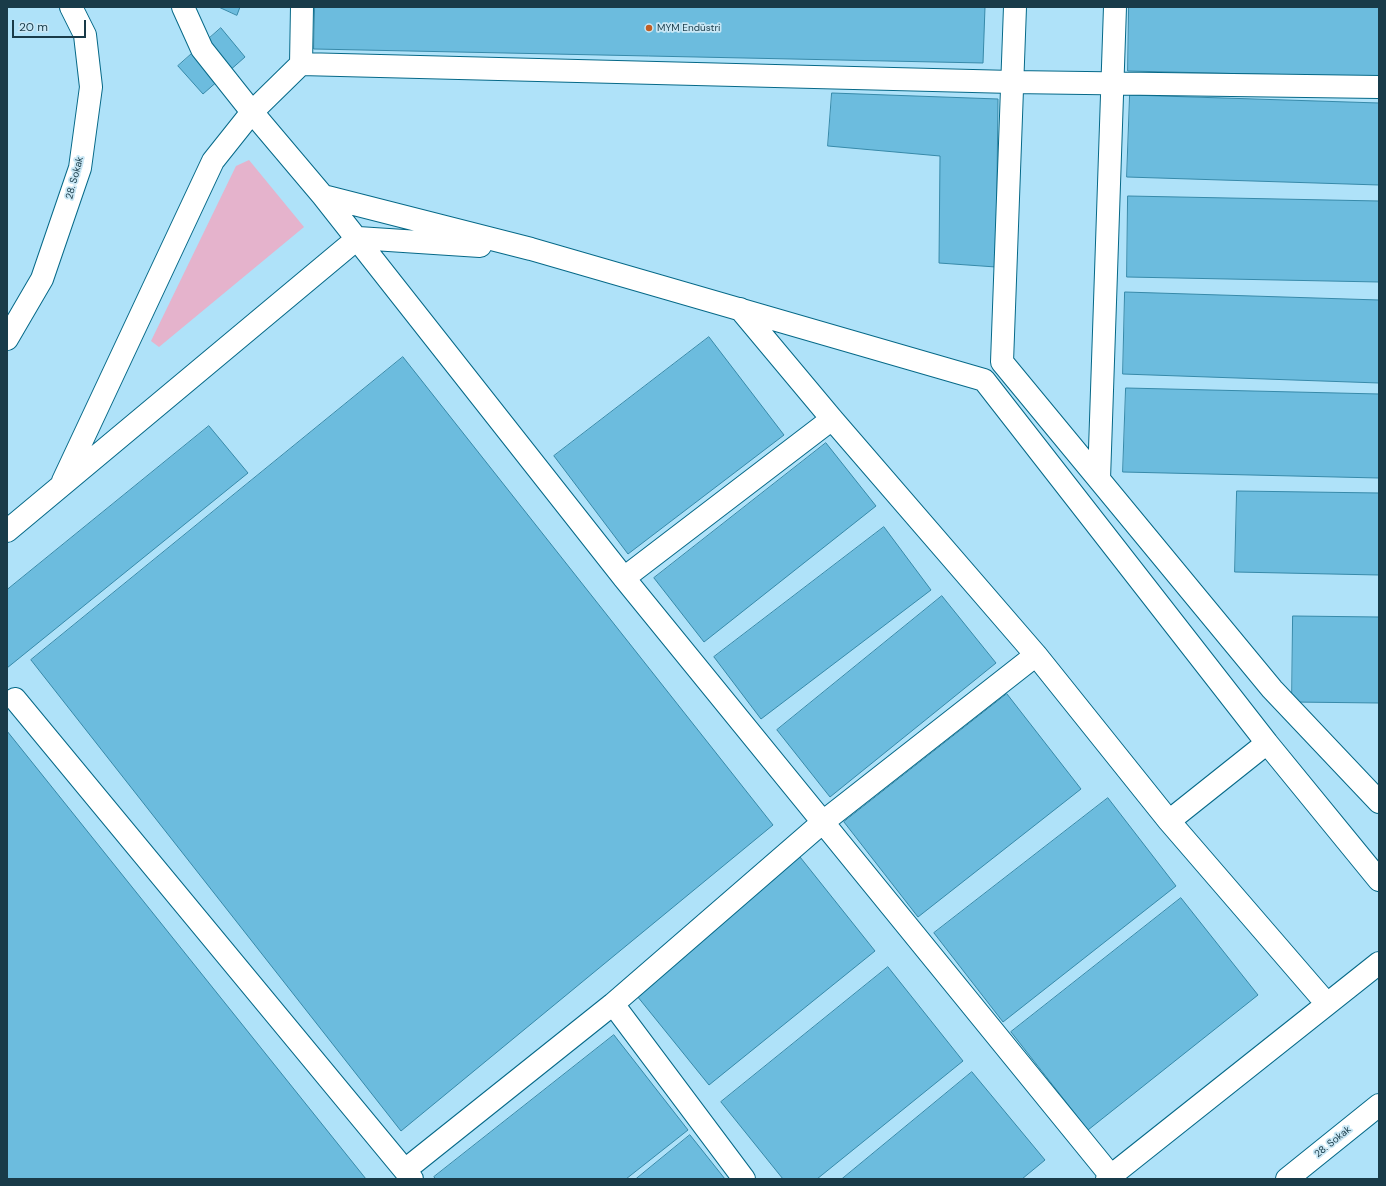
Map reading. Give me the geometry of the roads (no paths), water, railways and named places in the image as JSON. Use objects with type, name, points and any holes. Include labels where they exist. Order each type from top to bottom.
[{"type":"street","name":"28. Sokak","points":[[7,339],[42,279],[80,168],[91,87],[85,35],[71,7]]},
{"type":"street","points":[[183,7],[202,49],[252,112],[358,238],[624,578],[1109,1177],[1379,963]]},
{"type":"street","points":[[60,488],[213,161],[252,112],[300,64],[302,7]]},
{"type":"street","points":[[1015,7],[1002,362],[1272,689],[1379,802]]},
{"type":"street","points":[[1099,479],[1115,7]]},
{"type":"street","points":[[300,64],[1012,82],[1379,87]]},
{"type":"street","points":[[323,196],[531,249],[984,380],[1267,743],[1379,880]]},
{"type":"street","points":[[7,532],[358,238],[531,249]]},
{"type":"street","points":[[740,309],[832,419],[1036,654],[1169,821],[1327,1004]]},
{"type":"street","points":[[624,578],[832,419]]},
{"type":"street","points":[[15,699],[408,1174],[613,1004],[822,822],[1036,654]]},
{"type":"street","points":[[1169,821],[1267,743]]},
{"type":"street","points":[[613,1004],[744,1179]]},
{"type":"street","name":"28. Sokak","points":[[1287,1179],[1379,1105]]},
{"type":"place","name":"MYM Endüstri","points":[[649,28]]}]
